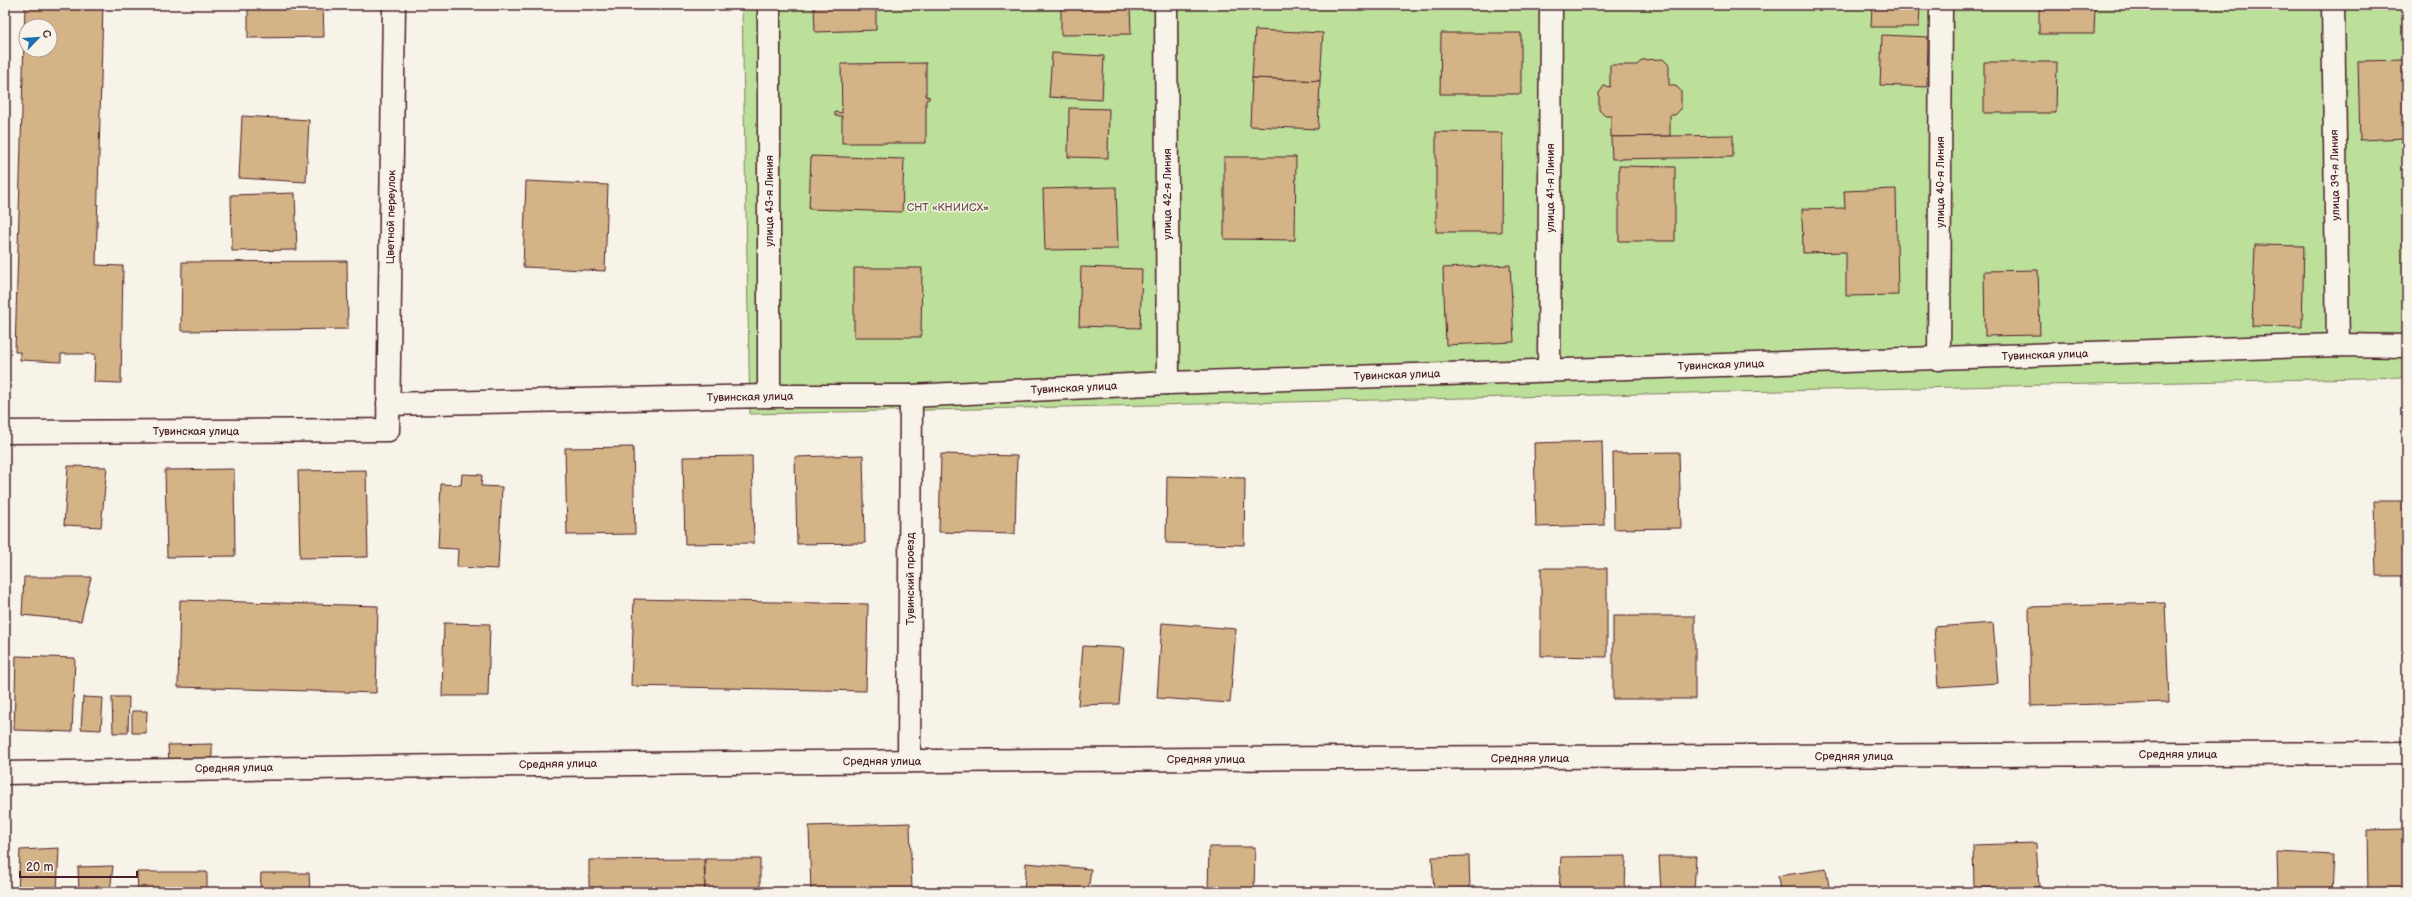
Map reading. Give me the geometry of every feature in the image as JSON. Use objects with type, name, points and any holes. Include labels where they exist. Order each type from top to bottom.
[{"type":"street","name":"Цветной переулок","points":[[388,430],[394,5]]},
{"type":"street","name":"улица 43-я Линия","points":[[768,396],[769,5]]},
{"type":"street","name":"улица 42-я Линия","points":[[1166,5],[1168,383]]},
{"type":"street","name":"улица 41-я Линия","points":[[1549,370],[1551,5]]},
{"type":"street","name":"улица 40-я Линия","points":[[1939,359],[1941,5]]},
{"type":"street","name":"улица 39-я Линия","points":[[2333,5],[2338,345]]},
{"type":"street","name":"Тувинская улица","points":[[388,404],[768,396],[911,396],[1168,383],[1549,370],[1939,359],[2338,345],[2407,346]]},
{"type":"street","name":"Тувинский проезд","points":[[909,761],[911,396]]},
{"type":"street","name":"Тувинская улица","points":[[5,432],[388,430]]},
{"type":"street","name":"Средняя улица","points":[[5,773],[389,766],[909,761],[2407,753]]},
{"type":"green space","name":"СНТ «КНИИСХ»","points":[[742,5],[2407,5],[2407,377],[750,414]]},
{"type":"building","points":[[25,5],[103,5],[96,265],[123,266],[121,383],[94,382],[95,354],[61,354],[61,362],[20,360],[20,352],[15,352],[23,58],[58,58],[58,18],[25,18]]},
{"type":"building","points":[[248,5],[323,5],[324,37],[248,38]]},
{"type":"building","points":[[814,5],[876,5],[876,30],[815,32]]},
{"type":"building","points":[[1061,5],[1130,5],[1131,34],[1061,35]]},
{"type":"building","points":[[1604,5],[1657,5],[1657,6]]},
{"type":"building","points":[[1872,5],[1920,5],[1919,27],[1871,27]]},
{"type":"building","points":[[2039,5],[2095,5],[2094,34],[2039,34]]},
{"type":"building","points":[[1255,30],[1323,33],[1320,81],[1252,78]]},
{"type":"building","points":[[1441,33],[1521,33],[1521,94],[1440,94]]},
{"type":"building","points":[[1882,35],[1928,37],[1927,87],[1880,85]]},
{"type":"building","points":[[1052,53],[1104,56],[1102,100],[1049,97]]},
{"type":"building","points":[[1663,59],[1669,65],[1669,85],[1675,85],[1681,91],[1681,109],[1675,115],[1670,115],[1670,136],[1611,137],[1611,116],[1605,116],[1599,110],[1599,93],[1604,86],[1610,87],[1610,65],[1637,65],[1642,60]]},
{"type":"building","points":[[2407,60],[2407,138],[2360,140],[2358,61]]},
{"type":"building","points":[[1984,62],[2057,62],[2056,113],[1984,113]]},
{"type":"building","points":[[926,63],[926,97],[929,96],[929,99],[926,100],[926,143],[842,143],[842,116],[835,116],[835,112],[842,113],[841,64]]},
{"type":"building","points":[[1252,78],[1320,81],[1318,129],[1250,126]]},
{"type":"building","points":[[1069,108],[1109,109],[1108,158],[1068,157]]},
{"type":"building","points":[[242,116],[309,120],[306,182],[239,178]]},
{"type":"building","points":[[1436,132],[1502,133],[1501,232],[1436,232]]},
{"type":"building","points":[[1733,135],[1733,157],[1612,159],[1611,137]]},
{"type":"building","points":[[811,156],[904,159],[902,212],[809,209]]},
{"type":"building","points":[[1224,157],[1296,157],[1295,240],[1224,239]]},
{"type":"building","points":[[1619,166],[1675,167],[1675,241],[1619,241]]},
{"type":"building","points":[[526,181],[608,185],[605,271],[523,267]]},
{"type":"building","points":[[1116,187],[1118,249],[1045,250],[1043,189]]},
{"type":"building","points":[[1896,189],[1898,295],[1846,296],[1846,252],[1803,253],[1802,209],[1845,208],[1844,191]]},
{"type":"building","points":[[295,193],[297,250],[232,251],[231,195]]},
{"type":"building","points":[[2255,245],[2304,246],[2302,327],[2252,326]]},
{"type":"building","points":[[347,261],[348,329],[181,331],[182,262]]},
{"type":"building","points":[[1510,265],[1514,342],[1446,345],[1443,268]]},
{"type":"building","points":[[1081,267],[1142,269],[1140,328],[1079,326]]},
{"type":"building","points":[[854,268],[922,268],[921,337],[854,337]]},
{"type":"building","points":[[2038,270],[2040,335],[1985,336],[1984,271]]},
{"type":"building","points":[[1602,441],[1604,525],[1536,527],[1534,443]]},
{"type":"building","points":[[633,447],[635,534],[567,535],[565,448]]},
{"type":"building","points":[[1679,452],[1681,528],[1614,529],[1613,453]]},
{"type":"building","points":[[941,454],[1017,456],[1015,534],[939,532]]},
{"type":"building","points":[[863,455],[865,543],[797,544],[795,457]]},
{"type":"building","points":[[752,456],[754,543],[685,544],[683,457]]},
{"type":"building","points":[[68,466],[107,467],[101,527],[64,525]]},
{"type":"building","points":[[234,469],[235,556],[167,557],[165,470]]},
{"type":"building","points":[[366,470],[368,557],[300,558],[298,471]]},
{"type":"building","points":[[462,474],[482,475],[481,486],[502,487],[498,569],[457,567],[458,549],[438,548],[441,484],[461,485]]},
{"type":"building","points":[[1167,476],[1245,478],[1244,545],[1166,543]]},
{"type":"building","points":[[2374,501],[2407,501],[2407,576],[2376,576]]},
{"type":"building","points":[[1541,568],[1607,568],[1607,657],[1541,656]]},
{"type":"building","points":[[24,577],[91,577],[81,621],[22,615]]},
{"type":"building","points":[[634,599],[868,604],[866,691],[631,686]]},
{"type":"building","points":[[180,600],[378,606],[376,693],[178,687]]},
{"type":"building","points":[[2165,603],[2169,702],[2031,706],[2029,607]]},
{"type":"building","points":[[1613,616],[1695,616],[1695,699],[1613,699]]},
{"type":"building","points":[[444,623],[490,624],[488,696],[442,696]]},
{"type":"building","points":[[1162,623],[1236,629],[1230,703],[1157,698]]},
{"type":"building","points":[[1993,623],[1998,683],[1938,687],[1934,627]]},
{"type":"building","points":[[1083,646],[1124,648],[1119,704],[1078,705]]},
{"type":"building","points":[[16,656],[75,658],[72,732],[14,730]]},
{"type":"building","points":[[83,697],[103,698],[101,730],[81,729]]},
{"type":"building","points":[[112,697],[129,697],[128,733],[113,733]]},
{"type":"building","points":[[132,711],[147,711],[146,733],[132,733]]},
{"type":"building","points":[[212,744],[212,763],[169,764],[168,745]]},
{"type":"building","points":[[910,823],[912,892],[811,892],[809,826]]},
{"type":"building","points":[[2407,829],[2407,892],[2368,892],[2367,830]]},
{"type":"building","points":[[2036,843],[2039,887],[1974,888],[1973,845]]},
{"type":"building","points":[[1209,847],[1255,847],[1254,892],[1208,892]]},
{"type":"building","points":[[59,848],[57,892],[18,892],[20,850]]},
{"type":"building","points":[[2277,852],[2333,855],[2331,892],[2278,892]]},
{"type":"building","points":[[1469,856],[1470,892],[1434,892],[1432,857]]},
{"type":"building","points":[[1626,856],[1625,892],[1559,892],[1561,857]]},
{"type":"building","points":[[1659,856],[1696,856],[1694,892],[1661,892]]},
{"type":"building","points":[[704,859],[705,892],[589,892],[589,860]]},
{"type":"building","points":[[705,859],[760,859],[760,892],[705,892]]},
{"type":"building","points":[[1026,863],[1091,869],[1088,892],[1024,892]]},
{"type":"building","points":[[113,866],[110,892],[79,892],[78,867]]},
{"type":"building","points":[[1826,869],[1830,892],[1780,892],[1778,876]]},
{"type":"building","points":[[137,872],[207,872],[207,892],[138,892]]},
{"type":"building","points":[[261,873],[309,873],[310,892],[260,892]]}]
